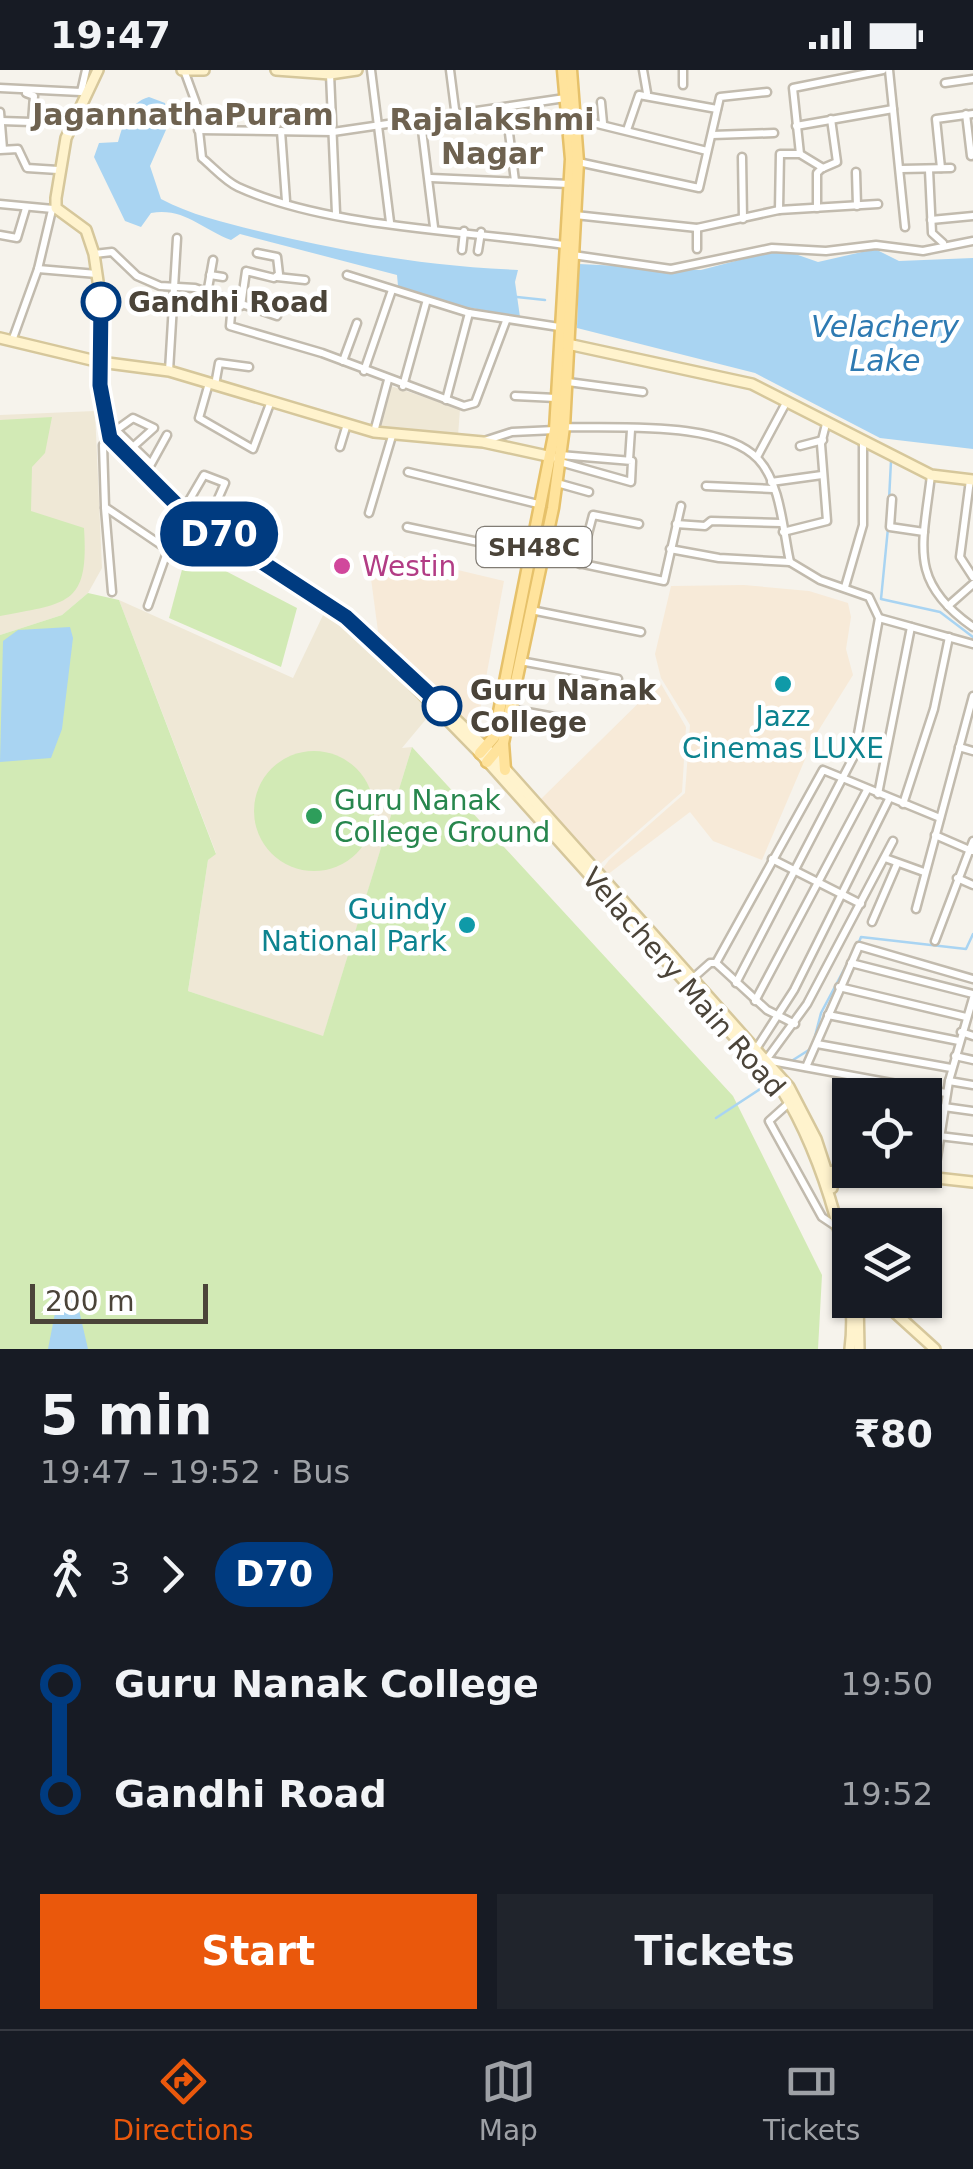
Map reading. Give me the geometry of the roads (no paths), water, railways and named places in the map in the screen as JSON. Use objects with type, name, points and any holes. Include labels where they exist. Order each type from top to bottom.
[{"type":"main road","points":[[98,70],[66,138],[54,209],[86,230],[94,254],[100,362],[112,435]]},
{"type":"main road","points":[[183,70],[204,70]]},
{"type":"main road","points":[[276,70],[330,74],[357,70]]},
{"type":"main road","name":"SH48C","points":[[559,428],[558,342],[570,184],[563,70]]},
{"type":"main road","name":"SH48C","points":[[486,754],[494,738],[556,485],[559,428],[568,382],[578,162],[571,70]]},
{"type":"main road","points":[[0,338],[100,362],[168,371],[392,436],[483,442],[557,458]]},
{"type":"main road","points":[[558,342],[742,382],[931,475],[972,480]]},
{"type":"main road","name":"Velachery Main Road","points":[[112,435],[183,511],[346,617],[486,754],[790,1102],[810,1142],[832,1211]]},
{"type":"main road","name":"SH48C","points":[[486,754],[503,743],[530,610],[543,505],[557,458]]},
{"type":"main road","points":[[503,743],[505,770]]},
{"type":"main road","name":"Velachery Main Road","points":[[486,754],[505,770],[766,1060],[803,1110],[828,1172],[835,1208]]},
{"type":"main road","points":[[828,1172],[832,1171]]},
{"type":"main road","points":[[942,1178],[973,1182]]},
{"type":"main road","name":"Velachery Main Road","points":[[849,1318],[850,1349]]},
{"type":"main road","points":[[858,1318],[859,1349]]},
{"type":"main road","points":[[901,1318],[935,1349]]},
{"type":"street","points":[[0,89],[81,92],[86,70]]},
{"type":"street","points":[[183,70],[196,103],[202,158],[236,186],[307,208],[390,223],[563,245]]},
{"type":"street","points":[[370,70],[390,223]]},
{"type":"street","points":[[450,70],[456,117]]},
{"type":"street","points":[[643,70],[647,93]]},
{"type":"street","points":[[683,70],[683,84]]},
{"type":"street","points":[[800,154],[793,88],[886,70],[905,227]]},
{"type":"street","points":[[330,74],[336,213]]},
{"type":"street","points":[[946,83],[973,79]]},
{"type":"street","points":[[0,89],[34,96],[32,122],[1,121]]},
{"type":"street","points":[[578,162],[699,188],[722,96],[767,92]]},
{"type":"street","points":[[627,130],[635,97],[647,93],[717,109]]},
{"type":"street","points":[[198,130],[333,132],[567,98]]},
{"type":"street","points":[[601,102],[603,123]]},
{"type":"street","points":[[506,109],[516,181]]},
{"type":"street","points":[[796,126],[893,109]]},
{"type":"street","points":[[0,112],[2,150],[16,148],[22,153],[26,168],[58,170]]},
{"type":"street","points":[[900,169],[946,168],[936,120],[939,117],[969,114],[971,156]]},
{"type":"street","points":[[576,118],[708,151]]},
{"type":"street","points":[[817,208],[817,173],[837,162],[832,119]]},
{"type":"street","points":[[421,122],[434,227]]},
{"type":"street","points":[[280,131],[286,201]]},
{"type":"street","points":[[712,135],[774,134]]},
{"type":"street","points":[[779,210],[778,156],[783,152],[800,154],[823,168]]},
{"type":"street","points":[[742,157],[743,219]]},
{"type":"street","points":[[929,170],[932,233],[944,243]]},
{"type":"street","points":[[856,172],[857,206]]},
{"type":"street","points":[[430,178],[570,184]]},
{"type":"street","points":[[0,204],[54,209],[38,269],[12,340]]},
{"type":"street","points":[[575,215],[696,228],[779,210],[878,204]]},
{"type":"street","points":[[0,236],[15,238],[26,208]]},
{"type":"street","points":[[930,220],[973,216]]},
{"type":"street","points":[[696,228],[698,249]]},
{"type":"street","points":[[462,250],[464,230]]},
{"type":"street","points":[[478,250],[481,232]]},
{"type":"street","points":[[168,371],[178,238]]},
{"type":"street","points":[[572,255],[671,269],[772,248],[826,251],[876,246],[923,251],[944,243],[973,241]]},
{"type":"street","points":[[94,254],[112,252],[137,276],[277,316]]},
{"type":"street","points":[[257,253],[278,260],[277,277]]},
{"type":"street","points":[[207,294],[212,260]]},
{"type":"street","points":[[38,269],[98,274]]},
{"type":"street","points":[[241,306],[246,270],[305,280]]},
{"type":"street","points":[[210,275],[223,277]]},
{"type":"street","points":[[346,275],[426,303],[559,328]]},
{"type":"street","points":[[364,371],[392,290]]},
{"type":"street","points":[[232,303],[230,326],[343,361],[464,406],[475,403],[506,321]]},
{"type":"street","points":[[403,386],[426,303]]},
{"type":"street","points":[[446,400],[469,313]]},
{"type":"street","points":[[343,361],[357,323]]},
{"type":"street","points":[[250,367],[219,363],[199,418],[253,449],[271,401]]},
{"type":"street","points":[[374,432],[388,380]]},
{"type":"street","points":[[568,382],[643,392]]},
{"type":"street","points":[[514,396],[556,398]]},
{"type":"street","points":[[757,458],[787,401]]},
{"type":"street","points":[[112,592],[103,445],[133,418],[154,428],[128,451],[153,464],[167,436]]},
{"type":"street","points":[[340,447],[347,424]]},
{"type":"street","points":[[676,524],[705,526],[711,520],[782,528],[826,523],[822,474],[826,424]]},
{"type":"street","points":[[483,442],[512,432],[559,428],[704,434],[757,458],[772,486],[790,562]]},
{"type":"street","points":[[557,458],[630,483],[630,430]]},
{"type":"street","points":[[370,513],[392,436]]},
{"type":"street","points":[[800,446],[823,440]]},
{"type":"street","points":[[846,586],[863,524],[863,442]]},
{"type":"street","points":[[557,458],[629,460]]},
{"type":"street","points":[[408,472],[543,505]]},
{"type":"street","points":[[706,486],[772,486],[822,474]]},
{"type":"street","points":[[148,606],[166,549],[204,475],[225,483],[206,526]]},
{"type":"street","points":[[931,475],[924,532],[926,581],[973,627]]},
{"type":"street","points":[[948,606],[973,580],[960,557],[972,480]]},
{"type":"street","points":[[556,485],[586,492]]},
{"type":"street","points":[[892,499],[890,526],[924,532]]},
{"type":"street","points":[[406,527],[664,581],[681,506]]},
{"type":"street","points":[[105,507],[166,549]]},
{"type":"street","points":[[580,565],[593,515],[639,524]]},
{"type":"street","points":[[670,549],[720,558],[790,562],[820,580],[869,597],[879,618],[862,727],[844,780],[736,983]]},
{"type":"street","points":[[530,610],[642,632]]},
{"type":"street","points":[[879,618],[973,644]]},
{"type":"street","points":[[878,794],[911,626]]},
{"type":"street","points":[[903,804],[934,709],[948,637]]},
{"type":"street","points":[[519,661],[618,679]]},
{"type":"street","points":[[916,909],[959,747],[969,728],[973,696]]},
{"type":"street","points":[[510,708],[582,722]]},
{"type":"street","points":[[959,747],[973,751]]},
{"type":"street","points":[[716,963],[822,771],[940,818]]},
{"type":"street","points":[[755,1001],[867,790]]},
{"type":"street","points":[[756,1049],[778,1017],[889,799]]},
{"type":"street","points":[[935,835],[971,851]]},
{"type":"street","points":[[766,1060],[795,1024],[894,841]]},
{"type":"street","points":[[935,941],[973,841]]},
{"type":"street","points":[[885,858],[924,872]]},
{"type":"street","points":[[772,859],[861,904]]},
{"type":"street","points":[[872,922],[897,864]]},
{"type":"street","points":[[957,878],[973,885]]},
{"type":"street","points":[[806,1067],[860,946],[973,979]]},
{"type":"street","points":[[852,962],[973,996],[942,1119]]},
{"type":"street","points":[[692,979],[710,963],[716,963],[755,1001],[795,1024]]},
{"type":"street","points":[[840,986],[966,1018]]},
{"type":"street","points":[[828,1015],[973,1036]]},
{"type":"street","points":[[817,1044],[952,1068]]},
{"type":"street","points":[[955,1056],[973,1060]]},
{"type":"street","points":[[766,1060],[946,1093]]},
{"type":"street","points":[[949,1081],[973,1085]]},
{"type":"street","points":[[790,1102],[769,1121],[822,1217],[832,1224]]},
{"type":"street","points":[[944,1107],[973,1111]]},
{"type":"street","points":[[942,1136],[973,1140]]},
{"type":"water","points":[[149,97],[165,103],[169,123],[150,166],[161,199],[218,221],[340,249],[518,270],[515,282],[520,317],[424,299],[398,286],[397,275],[240,234],[231,240],[173,213],[151,213],[141,227],[125,221],[94,157],[99,143],[118,142],[132,109]]},
{"type":"water","name":"Velachery Lake","points":[[781,249],[818,262],[875,249],[899,261],[973,258],[973,449],[880,438],[755,373],[577,328],[579,264],[701,270]]},
{"type":"water","points":[[70,627],[73,638],[62,729],[51,758],[0,762],[3,641],[18,630]]},
{"type":"water","points":[[68,1293],[79,1310],[88,1349],[48,1349],[56,1308]]},
{"type":"waterway","points":[[269,239],[324,253]]},
{"type":"waterway","points":[[517,297],[545,300]]},
{"type":"waterway","points":[[889,500],[891,461]]},
{"type":"waterway","points":[[888,528],[881,599],[940,612],[973,637]]},
{"type":"waterway","points":[[859,942],[861,937],[966,949],[973,934]]},
{"type":"waterway","points":[[782,1067],[812,1048],[821,1013],[848,962]]},
{"type":"waterway","points":[[716,1118],[768,1084]]},
{"type":"place","name":"Gandhi Road","points":[[101,302]]},
{"type":"place","name":"Westin","points":[[342,566]]},
{"type":"place","name":"Jazz Cinemas LUXE","points":[[783,684]]},
{"type":"place","name":"Guru Nanak College","points":[[442,706]]},
{"type":"place","name":"Guru Nanak College Ground","points":[[314,816]]},
{"type":"place","name":"Guindy National Park","points":[[467,925]]},
{"type":"district","name":"JagannathaPuram","points":[[183,115]]},
{"type":"district","name":"Rajalakshmi Nagar","points":[[492,137]]}]
